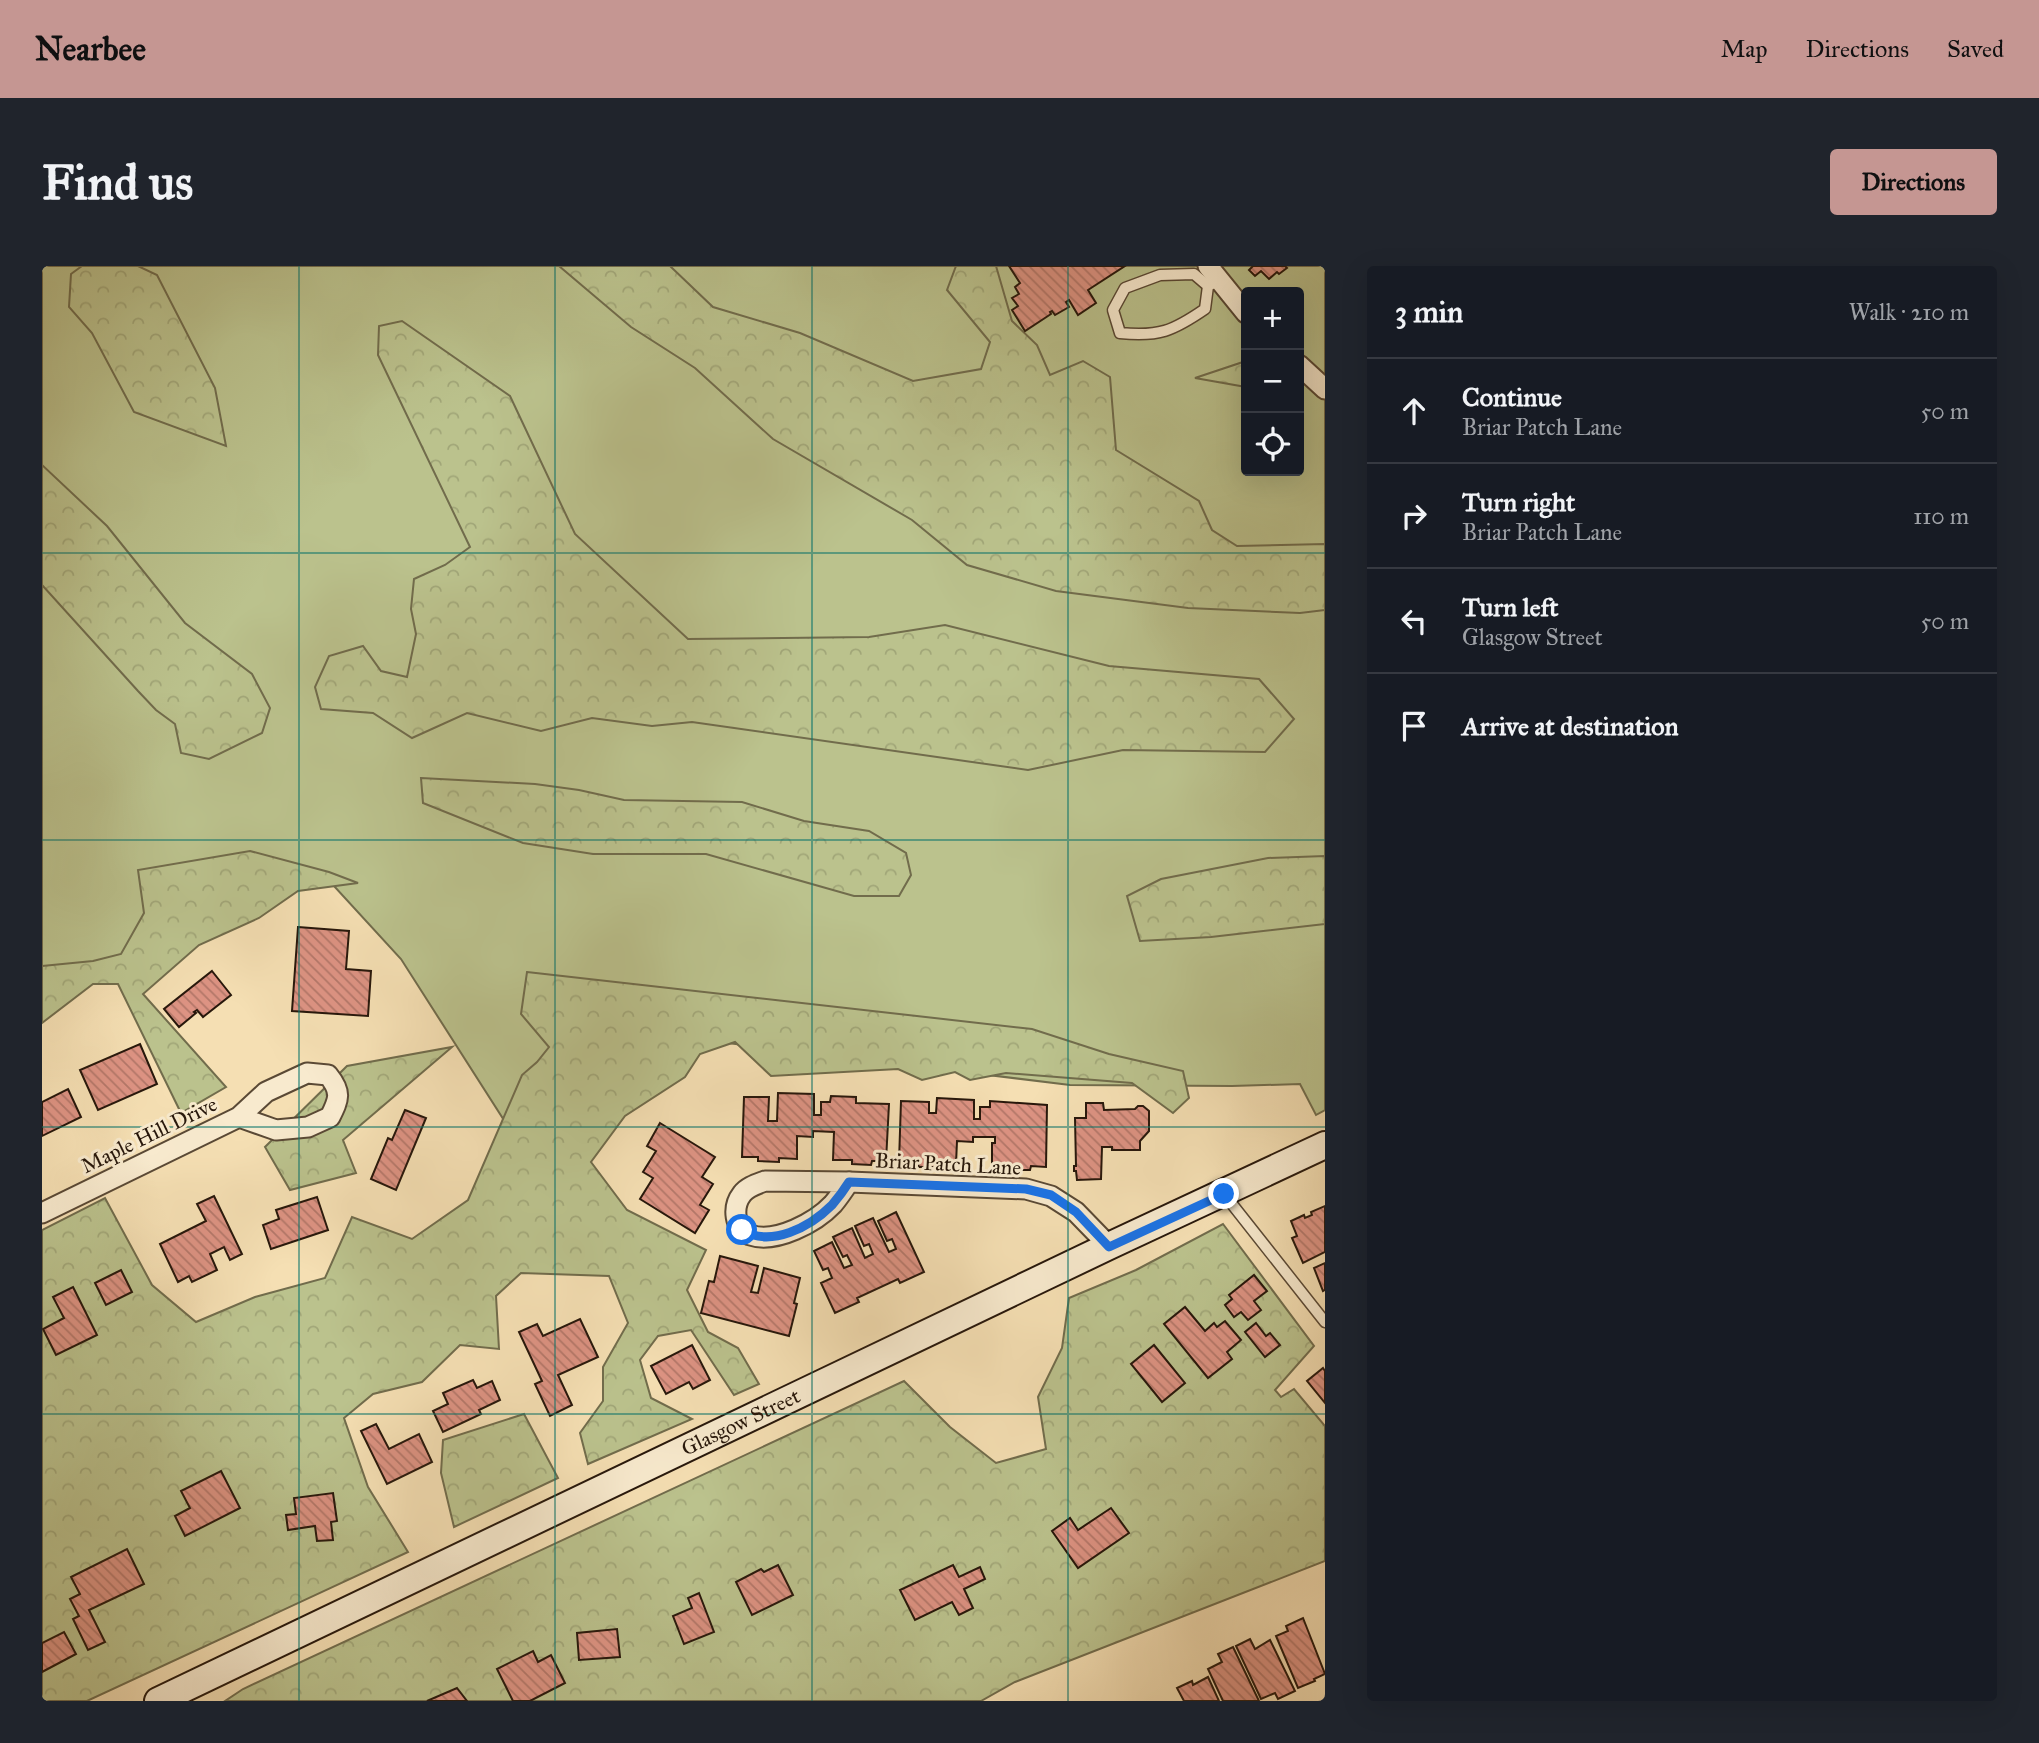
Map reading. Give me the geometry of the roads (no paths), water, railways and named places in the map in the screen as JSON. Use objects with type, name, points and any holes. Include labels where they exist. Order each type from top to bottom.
[{"type":"street","points":[[1212,277],[1241,308]]},
{"type":"street","points":[[1304,370],[1325,389]]},
{"type":"street","name":"Maple Hill Drive","points":[[42,1213],[239,1117],[266,1092],[307,1073],[328,1075],[337,1085],[338,1100],[330,1117],[307,1127],[276,1130],[239,1117]]},
{"type":"street","name":"Glasgow Street","points":[[159,1701],[1325,1145]]},
{"type":"street","name":"Briar Patch Lane","points":[[849,1182],[831,1206],[802,1228],[767,1237],[751,1236],[742,1230],[737,1221],[736,1208],[742,1194],[750,1187],[765,1181],[849,1182],[1026,1189],[1051,1195],[1076,1212],[1109,1247]]},
{"type":"lane","points":[[1194,274],[1212,277],[1205,309],[1178,328],[1144,335],[1120,333],[1113,310],[1125,288],[1160,275],[1194,274]]},
{"type":"lane","points":[[1224,1194],[1325,1322]]}]
